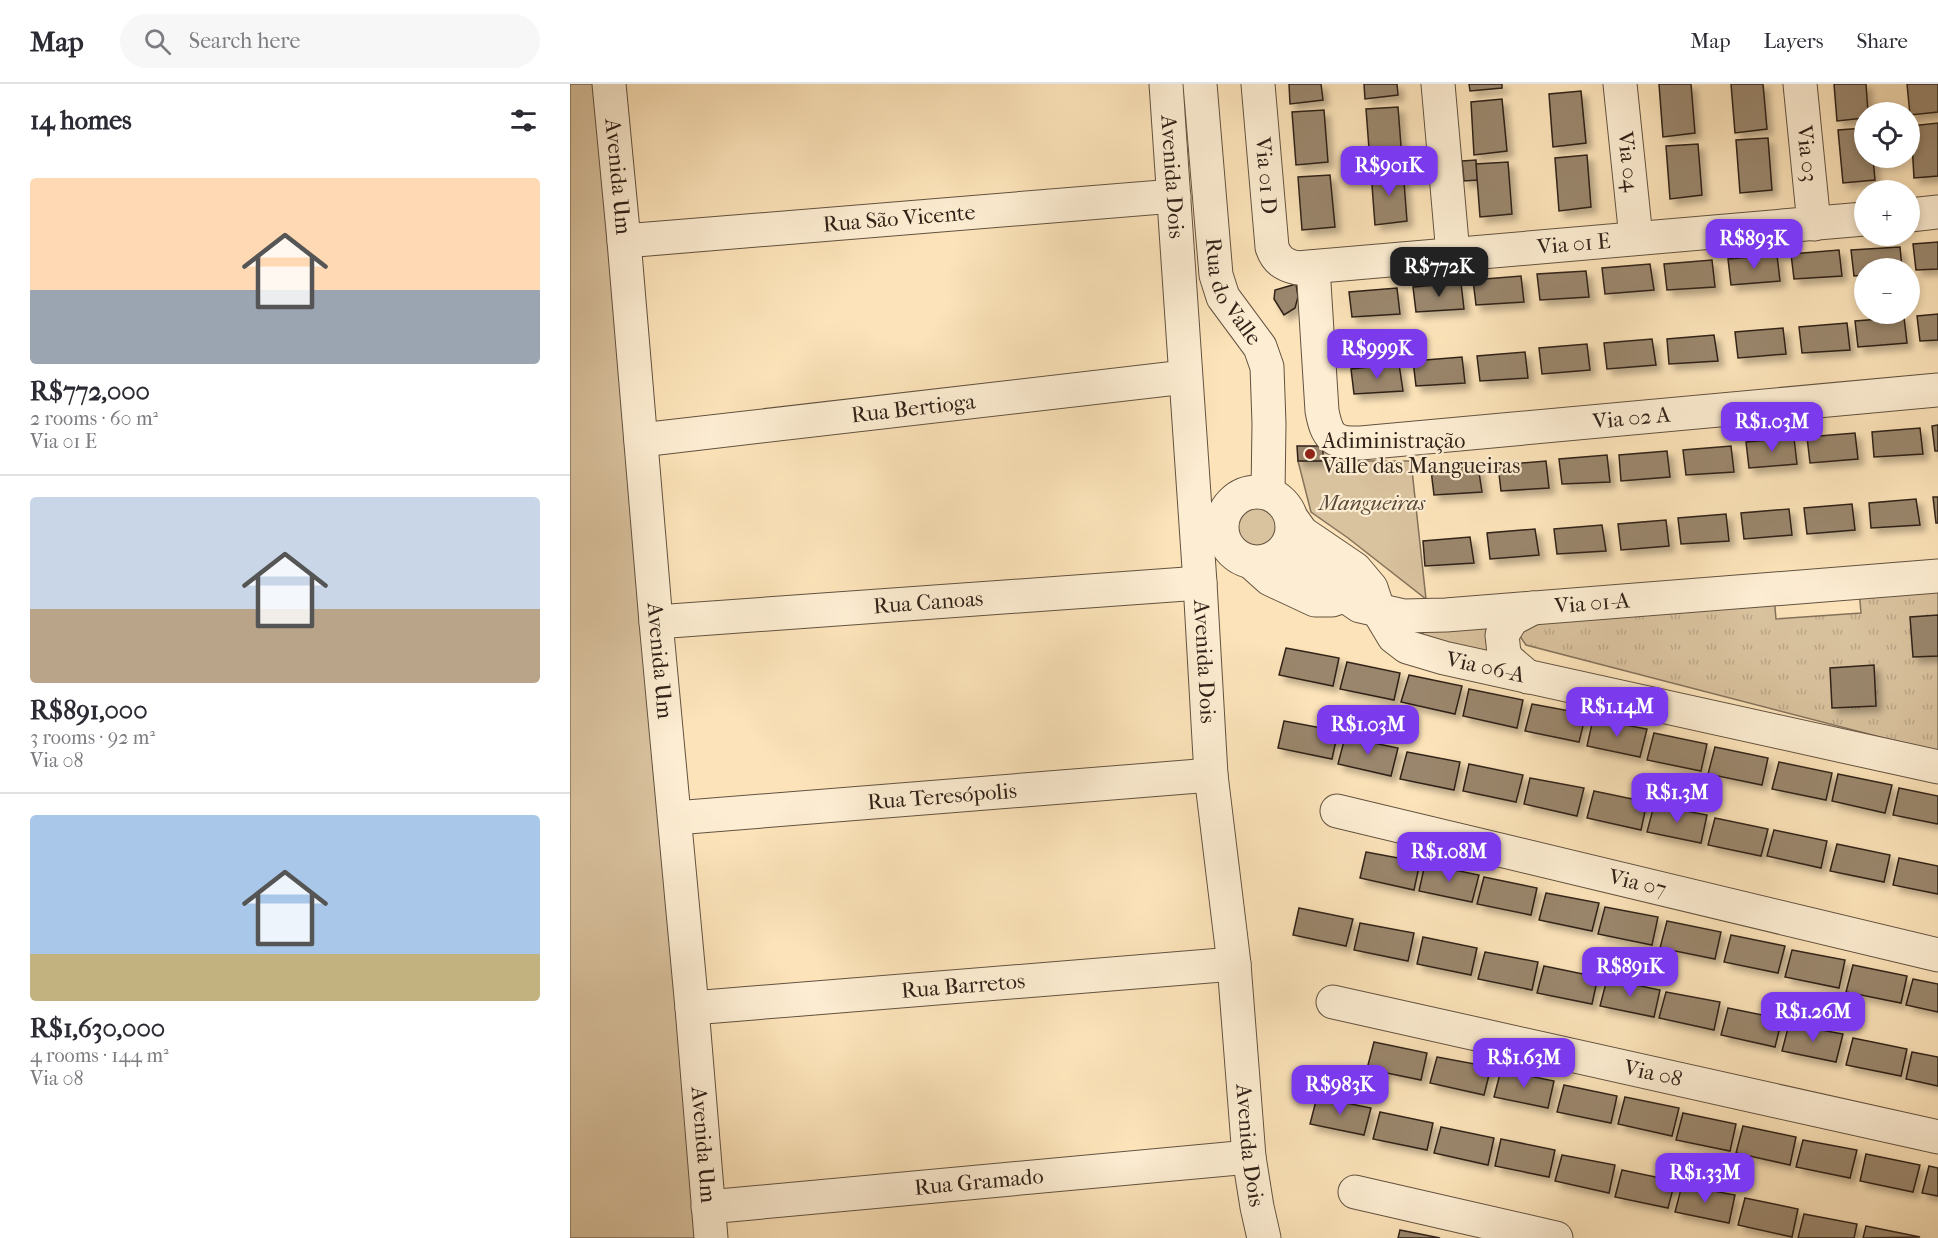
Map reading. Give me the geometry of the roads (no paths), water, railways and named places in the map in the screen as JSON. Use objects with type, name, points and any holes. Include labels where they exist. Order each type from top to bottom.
[{"type":"street","name":"Avenida Um","points":[[609,84],[709,1222]]},
{"type":"street","name":"Avenida Dois","points":[[1166,84],[1211,776],[1234,964],[1249,1157],[1264,1238]]},
{"type":"street","name":"Rua do Valle","points":[[1200,84],[1216,274],[1223,297],[1260,347],[1267,367],[1268,494]]},
{"type":"street","name":"Via 01 D","points":[[1258,84],[1274,254],[1297,265],[1325,428],[1334,439],[1343,443],[1361,443]]},
{"type":"street","points":[[1438,84],[1453,254]]},
{"type":"street","name":"Via 04","points":[[1620,84],[1636,238]]},
{"type":"street","name":"Via 03","points":[[1800,84],[1814,224]]},
{"type":"street","name":"Rua São Vicente","points":[[624,241],[1174,196]]},
{"type":"street","points":[[1920,214],[1938,212]]},
{"type":"street","name":"Via 01 E","points":[[1297,265],[1854,220]]},
{"type":"street","name":"Rua Bertioga","points":[[641,440],[1185,377]]},
{"type":"street","name":"Via 02 A","points":[[1361,443],[1938,390]]},
{"type":"street","points":[[1292,519],[1290,542],[1283,552],[1262,560],[1240,558],[1224,541],[1223,518],[1227,508],[1235,499],[1257,492],[1279,499],[1302,533],[1354,569],[1371,588],[1379,612]]},
{"type":"street","points":[[1262,560],[1270,579],[1315,600],[1332,600],[1345,595],[1360,606],[1379,612]]},
{"type":"street","name":"Via 01-A","points":[[1379,612],[1417,616],[1938,576]]},
{"type":"street","name":"Rua Canoas","points":[[656,622],[1200,583]]},
{"type":"street","points":[[1528,677],[1508,660],[1504,653],[1502,635],[1512,619],[1533,608]]},
{"type":"street","name":"Via 06-A","points":[[1379,612],[1394,637],[1407,647],[1444,658],[1938,767]]},
{"type":"street","name":"Rua Teresópolis","points":[[675,818],[1211,776]]},
{"type":"street","name":"Via 07","points":[[1337,811],[1938,955]]},
{"type":"street","name":"Rua Barretos","points":[[692,1008],[1234,964]]},
{"type":"street","name":"Via 08","points":[[1333,1002],[1938,1137]]},
{"type":"street","name":"Rua Gramado","points":[[709,1222],[1249,1157]]},
{"type":"street","points":[[1355,1192],[1556,1238]]},
{"type":"place","name":"Adiministração Valle das Mangueiras","points":[[1310,454]]},
{"type":"park label","name":"Mangueiras","points":[[1372,503]]}]
